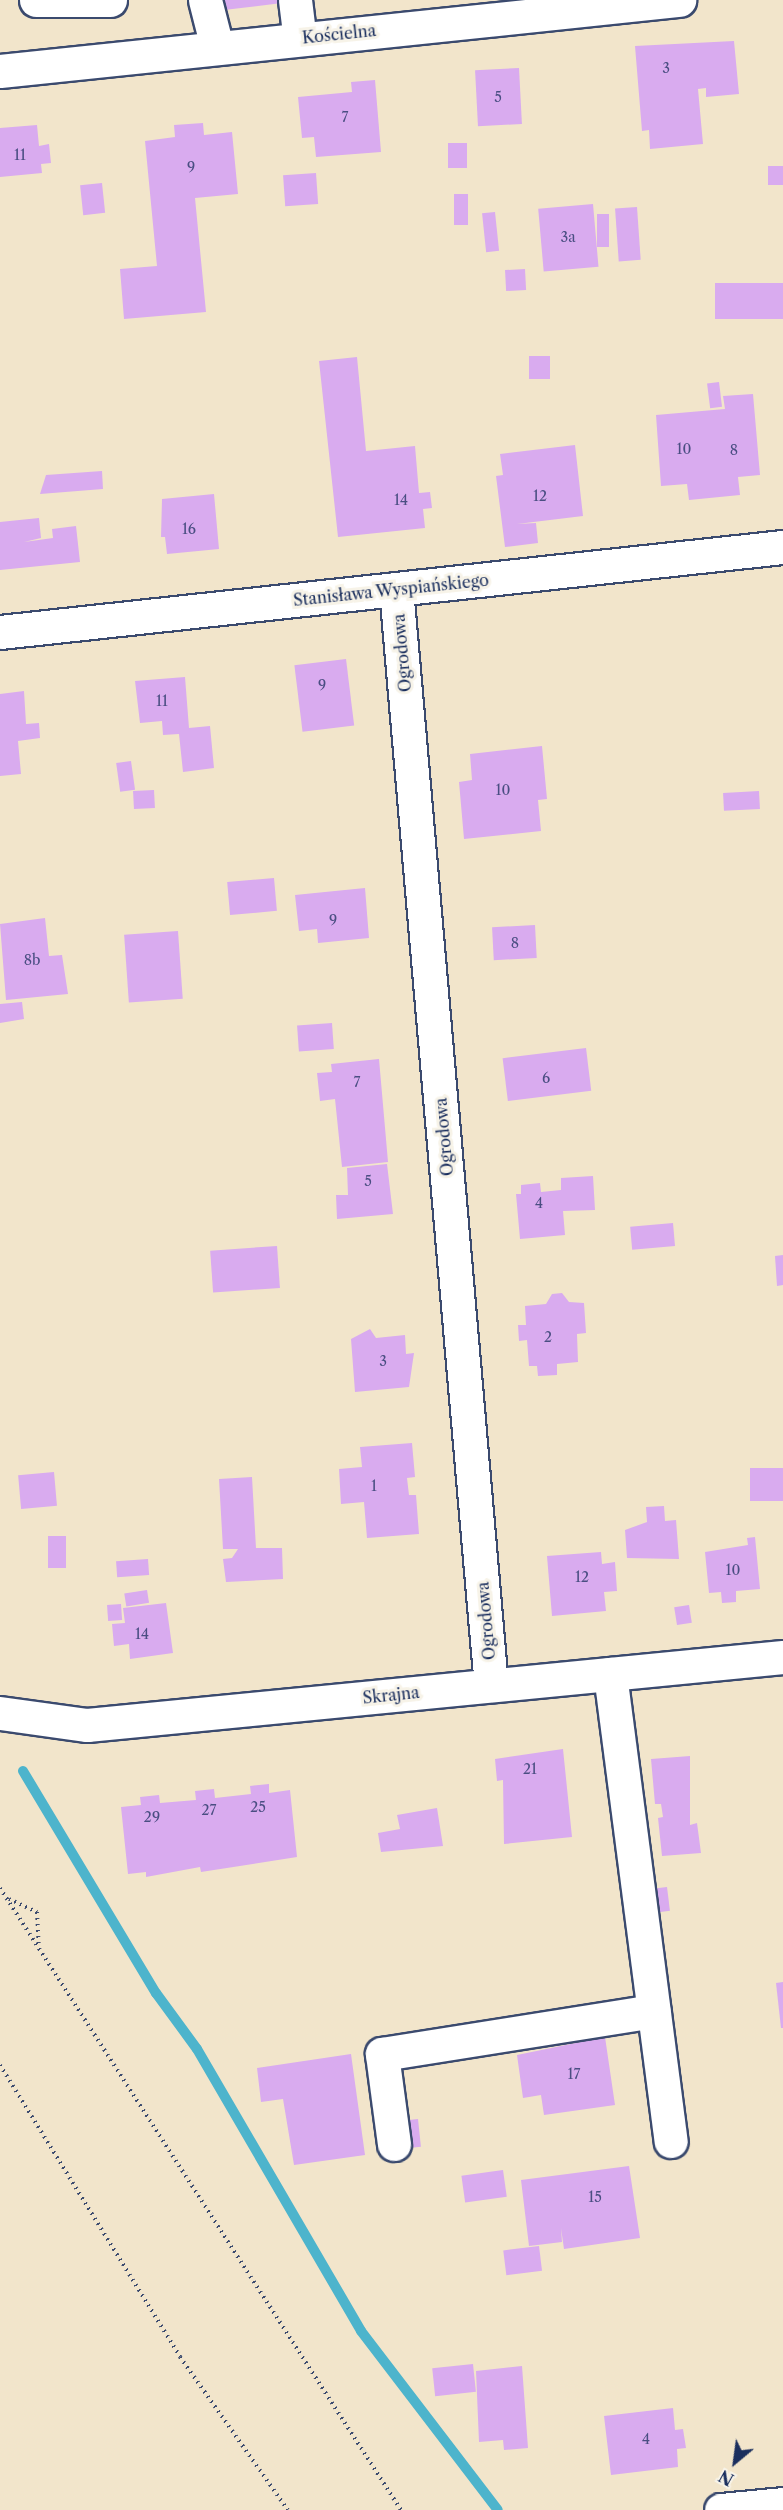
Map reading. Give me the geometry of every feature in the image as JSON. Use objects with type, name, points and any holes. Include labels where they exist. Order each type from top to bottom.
[{"type":"street","points":[[36,0],[110,0]]},
{"type":"street","points":[[205,0],[217,47]]},
{"type":"street","points":[[295,0],[300,38]]},
{"type":"street","name":"Kościelna","points":[[0,71],[679,0]]},
{"type":"street","name":"Stanisława Wyspiańskiego","points":[[0,632],[783,547]]},
{"type":"street","name":"Ogrodowa","points":[[396,589],[492,1684]]},
{"type":"street","name":"Skrajna","points":[[0,1713],[87,1725],[783,1657]]},
{"type":"street","points":[[610,1674],[671,2141]]},
{"type":"street","points":[[394,2144],[382,2054],[654,2011]]},
{"type":"street","points":[[721,2510],[783,2504]]},
{"type":"path","points":[[0,1888],[401,2510]]},
{"type":"path","points":[[6,1898],[36,1912],[39,1948]]},
{"type":"path","points":[[0,2065],[180,2357],[288,2510]]},
{"type":"building","points":[[223,0],[282,0],[282,3],[224,10]]},
{"type":"building","points":[[734,41],[739,94],[706,97],[706,88],[698,89],[703,144],[650,149],[649,130],[642,131],[635,46]]},
{"type":"building","points":[[519,68],[522,124],[478,126],[475,70]]},
{"type":"building","points":[[375,80],[381,152],[316,157],[314,137],[302,138],[298,97],[352,92],[351,82]]},
{"type":"building","points":[[203,123],[204,135],[232,132],[238,194],[195,198],[206,312],[124,319],[120,269],[157,266],[145,141],[175,137],[174,125]]},
{"type":"building","points":[[37,125],[39,146],[49,144],[51,163],[41,164],[42,173],[0,177],[0,128]]},
{"type":"building","points":[[448,143],[467,143],[467,168],[448,168]]},
{"type":"building","points":[[768,166],[783,166],[783,185],[768,185]]},
{"type":"building","points":[[316,173],[318,204],[285,206],[283,175]]},
{"type":"building","points":[[102,183],[105,213],[83,215],[80,185]]},
{"type":"building","points":[[454,194],[468,194],[468,225],[454,225]]},
{"type":"building","points":[[593,204],[598,267],[544,272],[538,209]]},
{"type":"building","points":[[637,207],[641,260],[619,261],[615,209]]},
{"type":"building","points":[[495,212],[499,251],[486,252],[482,213]]},
{"type":"building","points":[[597,214],[609,214],[609,247],[597,247]]},
{"type":"building","points":[[525,269],[526,290],[506,291],[505,270]]},
{"type":"building","points":[[715,283],[783,283],[783,319],[715,319]]},
{"type":"building","points":[[529,356],[550,356],[550,379],[529,379]]},
{"type":"building","points":[[357,357],[366,451],[415,446],[419,493],[430,492],[432,508],[423,509],[425,528],[338,537],[319,361]]},
{"type":"building","points":[[719,382],[722,407],[710,408],[707,383]]},
{"type":"building","points":[[753,394],[760,475],[738,477],[740,495],[689,500],[687,484],[661,486],[656,415],[725,409],[723,396]]},
{"type":"building","points":[[575,445],[583,516],[517,524],[536,523],[538,543],[505,547],[496,476],[503,475],[500,454]]},
{"type":"building","points":[[102,471],[103,489],[40,494],[46,475]]},
{"type":"building","points":[[214,494],[219,549],[167,554],[165,537],[161,537],[162,499]]},
{"type":"building","points":[[39,518],[41,538],[24,542],[53,538],[52,529],[76,526],[80,562],[0,570],[0,522]]},
{"type":"building","points":[[346,659],[354,726],[303,732],[294,665]]},
{"type":"building","points":[[185,677],[189,728],[210,726],[214,768],[183,772],[179,734],[163,735],[162,721],[140,723],[135,681]]},
{"type":"building","points":[[24,691],[26,724],[39,723],[40,738],[18,741],[21,774],[0,776],[0,694]]},
{"type":"building","points":[[542,746],[547,799],[538,800],[541,831],[464,839],[459,782],[472,780],[470,754]]},
{"type":"building","points":[[131,761],[135,790],[120,792],[116,763]]},
{"type":"building","points":[[154,790],[155,808],[134,809],[133,791]]},
{"type":"building","points":[[759,791],[760,809],[724,811],[723,793]]},
{"type":"building","points":[[274,878],[277,911],[230,915],[227,882]]},
{"type":"building","points":[[365,888],[369,938],[318,943],[317,929],[299,931],[295,895]]},
{"type":"building","points":[[45,918],[49,956],[62,955],[68,994],[6,1000],[0,924]]},
{"type":"building","points":[[535,925],[537,958],[494,960],[492,927]]},
{"type":"building","points":[[178,931],[183,999],[129,1003],[124,935]]},
{"type":"building","points":[[22,1002],[24,1019],[0,1023],[0,1004]]},
{"type":"building","points":[[332,1023],[334,1049],[299,1051],[297,1025]]},
{"type":"building","points":[[586,1048],[591,1091],[508,1101],[503,1058]]},
{"type":"building","points":[[379,1059],[388,1162],[342,1167],[335,1099],[320,1101],[317,1073],[332,1072],[331,1064]]},
{"type":"building","points":[[387,1164],[393,1214],[337,1219],[336,1195],[348,1195],[347,1168]]},
{"type":"building","points":[[593,1176],[595,1210],[563,1211],[565,1235],[520,1239],[516,1194],[521,1194],[521,1185],[540,1183],[541,1192],[561,1190],[561,1178]]},
{"type":"building","points":[[673,1223],[675,1246],[632,1250],[630,1227]]},
{"type":"building","points":[[277,1246],[280,1288],[213,1293],[210,1251]]},
{"type":"building","points":[[783,1255],[783,1285],[777,1286],[775,1256]]},
{"type":"building","points":[[562,1293],[569,1302],[584,1303],[586,1333],[577,1334],[578,1362],[557,1364],[557,1375],[538,1376],[537,1366],[529,1366],[527,1340],[519,1341],[518,1325],[526,1325],[525,1306],[546,1304],[552,1294]]},
{"type":"building","points":[[370,1329],[376,1338],[405,1335],[406,1354],[414,1353],[409,1387],[355,1392],[351,1339]]},
{"type":"building","points":[[412,1443],[415,1477],[407,1478],[409,1495],[416,1495],[419,1534],[367,1538],[364,1502],[341,1504],[339,1469],[362,1467],[360,1447]]},
{"type":"building","points":[[750,1468],[783,1468],[783,1501],[750,1501]]},
{"type":"building","points":[[54,1472],[57,1506],[21,1509],[18,1475]]},
{"type":"building","points":[[252,1477],[256,1548],[282,1548],[283,1579],[226,1582],[223,1559],[232,1558],[238,1549],[223,1549],[219,1479]]},
{"type":"building","points":[[664,1506],[665,1521],[676,1520],[679,1559],[627,1558],[625,1530],[647,1522],[646,1507]]},
{"type":"building","points":[[48,1536],[66,1536],[66,1568],[48,1568]]},
{"type":"building","points":[[755,1537],[760,1589],[736,1591],[736,1602],[722,1603],[721,1592],[709,1593],[705,1552],[748,1545],[747,1538]]},
{"type":"building","points":[[601,1552],[602,1564],[615,1562],[617,1591],[604,1592],[606,1611],[552,1616],[547,1556]]},
{"type":"building","points":[[148,1559],[149,1575],[117,1577],[116,1561]]},
{"type":"building","points":[[147,1590],[149,1603],[126,1606],[124,1594]]},
{"type":"building","points":[[166,1603],[173,1653],[130,1659],[129,1644],[114,1646],[112,1624],[125,1623],[123,1608]]},
{"type":"building","points":[[121,1604],[122,1620],[108,1621],[107,1605]]},
{"type":"building","points":[[689,1605],[692,1623],[677,1625],[674,1607]]},
{"type":"building","points":[[563,1749],[572,1837],[504,1844],[503,1780],[497,1781],[495,1759]]},
{"type":"building","points":[[690,1756],[690,1825],[697,1823],[701,1853],[662,1856],[658,1818],[663,1817],[661,1804],[655,1804],[651,1759]]},
{"type":"building","points":[[269,1784],[269,1793],[290,1790],[297,1857],[201,1872],[200,1867],[146,1877],[146,1872],[128,1874],[121,1807],[141,1805],[140,1797],[159,1795],[160,1803],[196,1800],[195,1791],[214,1789],[215,1798],[251,1794],[250,1786]]},
{"type":"building","points":[[437,1808],[443,1846],[381,1852],[378,1833],[400,1829],[397,1815]]},
{"type":"building","points":[[667,1887],[670,1911],[651,1913],[648,1889]]},
{"type":"building","points":[[783,1982],[783,2028],[781,2028],[776,1983]]},
{"type":"building","points":[[605,2037],[615,2105],[544,2115],[541,2095],[523,2098],[517,2055]]},
{"type":"building","points":[[351,2054],[365,2155],[294,2165],[283,2099],[261,2102],[257,2068]]},
{"type":"building","points":[[418,2119],[421,2147],[407,2148],[404,2120]]},
{"type":"building","points":[[629,2166],[640,2238],[564,2249],[561,2228],[562,2242],[529,2246],[521,2180]]},
{"type":"building","points":[[503,2170],[507,2197],[465,2203],[461,2176]]},
{"type":"building","points":[[539,2246],[542,2271],[506,2275],[503,2250]]},
{"type":"building","points":[[473,2364],[476,2392],[435,2396],[432,2368]]},
{"type":"building","points":[[522,2366],[528,2448],[504,2450],[503,2440],[479,2442],[476,2371]]},
{"type":"building","points":[[673,2408],[675,2430],[683,2429],[686,2448],[677,2449],[678,2467],[611,2475],[604,2416]]},
{"type":"waterway","points":[[23,1771],[156,1993],[197,2049],[361,2331],[498,2510]]}]
